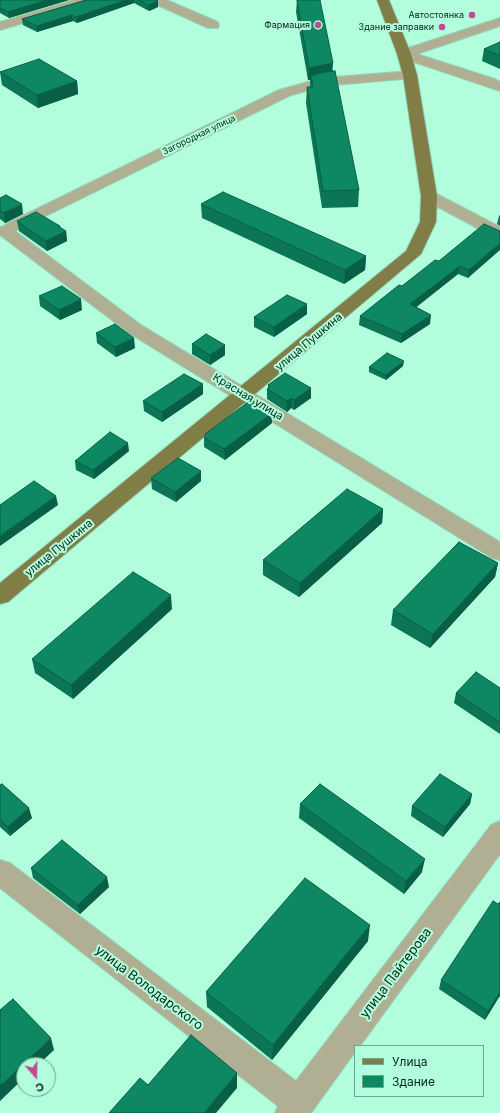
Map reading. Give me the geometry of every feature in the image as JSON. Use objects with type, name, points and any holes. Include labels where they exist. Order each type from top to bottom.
[{"type":"main road","name":"улица Пушкина","points":[[0,596],[245,395],[413,254],[428,222],[429,196],[410,75],[404,54],[383,0]]},
{"type":"street","points":[[0,26],[87,0]]},
{"type":"street","points":[[157,0],[212,25]]},
{"type":"street","points":[[404,54],[500,22]]},
{"type":"street","points":[[404,54],[490,82],[500,87]]},
{"type":"street","name":"Загородная улица","points":[[2,232],[284,93],[322,82],[410,75]]},
{"type":"street","points":[[429,196],[500,234]]},
{"type":"street","name":"Красная улица","points":[[2,232],[135,329],[500,552]]},
{"type":"street","name":"улица Пайтерова","points":[[295,1108],[500,833]]},
{"type":"street","name":"улица Володарского","points":[[0,872],[295,1108]]},
{"type":"building","points":[[0,0],[48,0],[8,12],[0,8]]},
{"type":"building","points":[[86,0],[126,0],[76,17],[72,15],[37,26],[22,19]]},
{"type":"building","points":[[139,0],[156,0],[158,1],[148,5]]},
{"type":"building","points":[[297,0],[320,0],[333,63],[309,68]]},
{"type":"building","points":[[500,42],[500,56],[484,49]]},
{"type":"building","points":[[39,59],[77,81],[37,95],[0,72]]},
{"type":"building","points":[[335,71],[359,190],[323,191],[307,87],[313,87],[311,76],[324,72]]},
{"type":"building","points":[[223,192],[366,256],[345,270],[201,204]]},
{"type":"building","points":[[6,195],[22,204],[4,213],[0,211],[0,198]]},
{"type":"building","points":[[36,212],[66,231],[46,241],[17,221]]},
{"type":"building","points":[[484,224],[500,231],[500,243],[469,270],[460,266],[410,304],[431,315],[402,334],[360,316],[399,285],[402,286],[435,260],[439,261]]},
{"type":"building","points":[[62,286],[81,299],[59,310],[39,296]]},
{"type":"building","points":[[287,295],[307,304],[274,327],[254,317]]},
{"type":"building","points":[[115,324],[134,338],[115,347],[96,333]]},
{"type":"building","points":[[206,334],[225,345],[210,355],[192,344]]},
{"type":"building","points":[[387,353],[404,361],[386,375],[369,367]]},
{"type":"building","points":[[285,373],[311,388],[294,400],[292,398],[287,401],[267,389],[270,386],[268,385]]},
{"type":"building","points":[[184,374],[203,384],[162,412],[143,401]]},
{"type":"building","points":[[251,400],[272,413],[224,449],[204,437],[206,435],[205,434]]},
{"type":"building","points":[[110,432],[128,443],[93,470],[75,461]]},
{"type":"building","points":[[178,458],[201,471],[175,492],[151,478]]},
{"type":"building","points":[[34,481],[56,496],[0,536],[0,505]]},
{"type":"building","points":[[347,489],[383,509],[300,583],[263,560]]},
{"type":"building","points":[[459,542],[498,563],[433,634],[393,610]]},
{"type":"building","points":[[133,572],[171,595],[71,685],[32,659]]},
{"type":"building","points":[[476,672],[500,688],[500,722],[456,693]]},
{"type":"building","points":[[440,774],[472,794],[445,827],[412,806]]},
{"type":"building","points":[[2,784],[29,808],[8,827],[0,820],[0,785]]},
{"type":"building","points":[[320,784],[425,859],[406,881],[300,804]]},
{"type":"building","points":[[62,840],[107,877],[78,905],[31,868]]},
{"type":"building","points":[[305,878],[370,925],[273,1045],[206,992]]},
{"type":"building","points":[[493,901],[498,904],[500,902],[500,992],[488,1011],[441,980]]},
{"type":"building","points":[[13,999],[51,1038],[31,1057],[16,1057],[16,1071],[0,1086],[0,1010]]},
{"type":"building","points":[[191,1035],[237,1073],[204,1113],[109,1113],[140,1078],[148,1085]]},
{"type":"place","name":"Автостоянка","points":[[472,15]]},
{"type":"place","name":"Фармация","points":[[318,25]]},
{"type":"place","name":"Здание заправки","points":[[442,27]]}]
